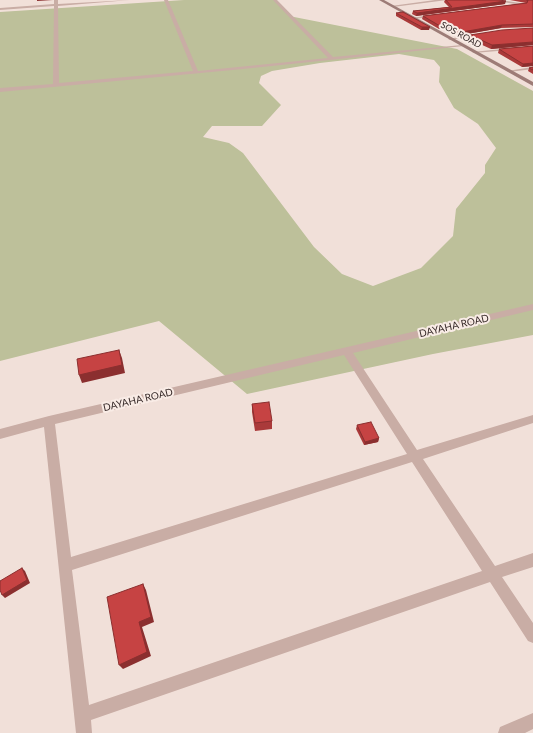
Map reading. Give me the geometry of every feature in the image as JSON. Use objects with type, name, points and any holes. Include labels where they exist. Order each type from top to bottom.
[{"type":"street","points":[[0,9],[56,2],[128,0]]},
{"type":"street","points":[[166,0],[196,72]]},
{"type":"street","points":[[275,0],[332,59]]},
{"type":"street","name":"SOS ROAD","points":[[381,0],[533,84]]},
{"type":"street","points":[[393,6],[445,0]]},
{"type":"street","points":[[492,0],[524,4],[500,7]]},
{"type":"street","points":[[56,2],[56,84]]},
{"type":"street","points":[[414,18],[438,15]]},
{"type":"street","points":[[450,39],[486,33]]},
{"type":"street","points":[[0,90],[462,46]]},
{"type":"street","points":[[474,52],[533,47]]},
{"type":"street","points":[[509,71],[533,68]]},
{"type":"street","name":"DAYAHA ROAD","points":[[0,434],[49,421],[533,307]]},
{"type":"street","points":[[346,351],[533,636]]},
{"type":"street","points":[[65,566],[533,419]]},
{"type":"street","points":[[49,421],[84,733]]},
{"type":"street","points":[[82,715],[533,560]]},
{"type":"street","points":[[506,733],[533,721]]},
{"type":"green space","points":[[184,0],[276,0],[289,16],[457,49],[533,91],[533,335],[433,354],[247,394],[159,321],[0,361],[0,12]],"holes":[[[399,54],[434,60],[440,67],[439,82],[454,108],[478,124],[496,148],[485,165],[485,173],[456,209],[453,236],[421,268],[373,286],[342,274],[314,247],[243,153],[229,143],[203,137],[212,126],[262,126],[281,105],[259,83],[261,76],[272,71],[320,63]]]},
{"type":"building","points":[[446,0],[506,1],[417,13],[413,11],[452,7]]},
{"type":"building","points":[[528,0],[533,0],[533,24],[502,25],[462,32],[446,25],[440,26],[423,16],[527,3]]},
{"type":"building","points":[[403,12],[430,27],[422,27],[396,13]]},
{"type":"building","points":[[533,28],[533,42],[492,45],[470,35],[502,30]]},
{"type":"building","points":[[533,46],[533,63],[523,64],[499,49]]},
{"type":"building","points":[[119,350],[122,365],[79,375],[77,359]]},
{"type":"building","points":[[269,402],[272,421],[255,423],[252,404]]},
{"type":"building","points":[[371,422],[379,438],[365,442],[357,425]]},
{"type":"building","points":[[22,568],[27,580],[2,595],[0,590],[0,581]]},
{"type":"building","points":[[143,584],[151,617],[139,622],[147,652],[119,665],[107,597]]}]
